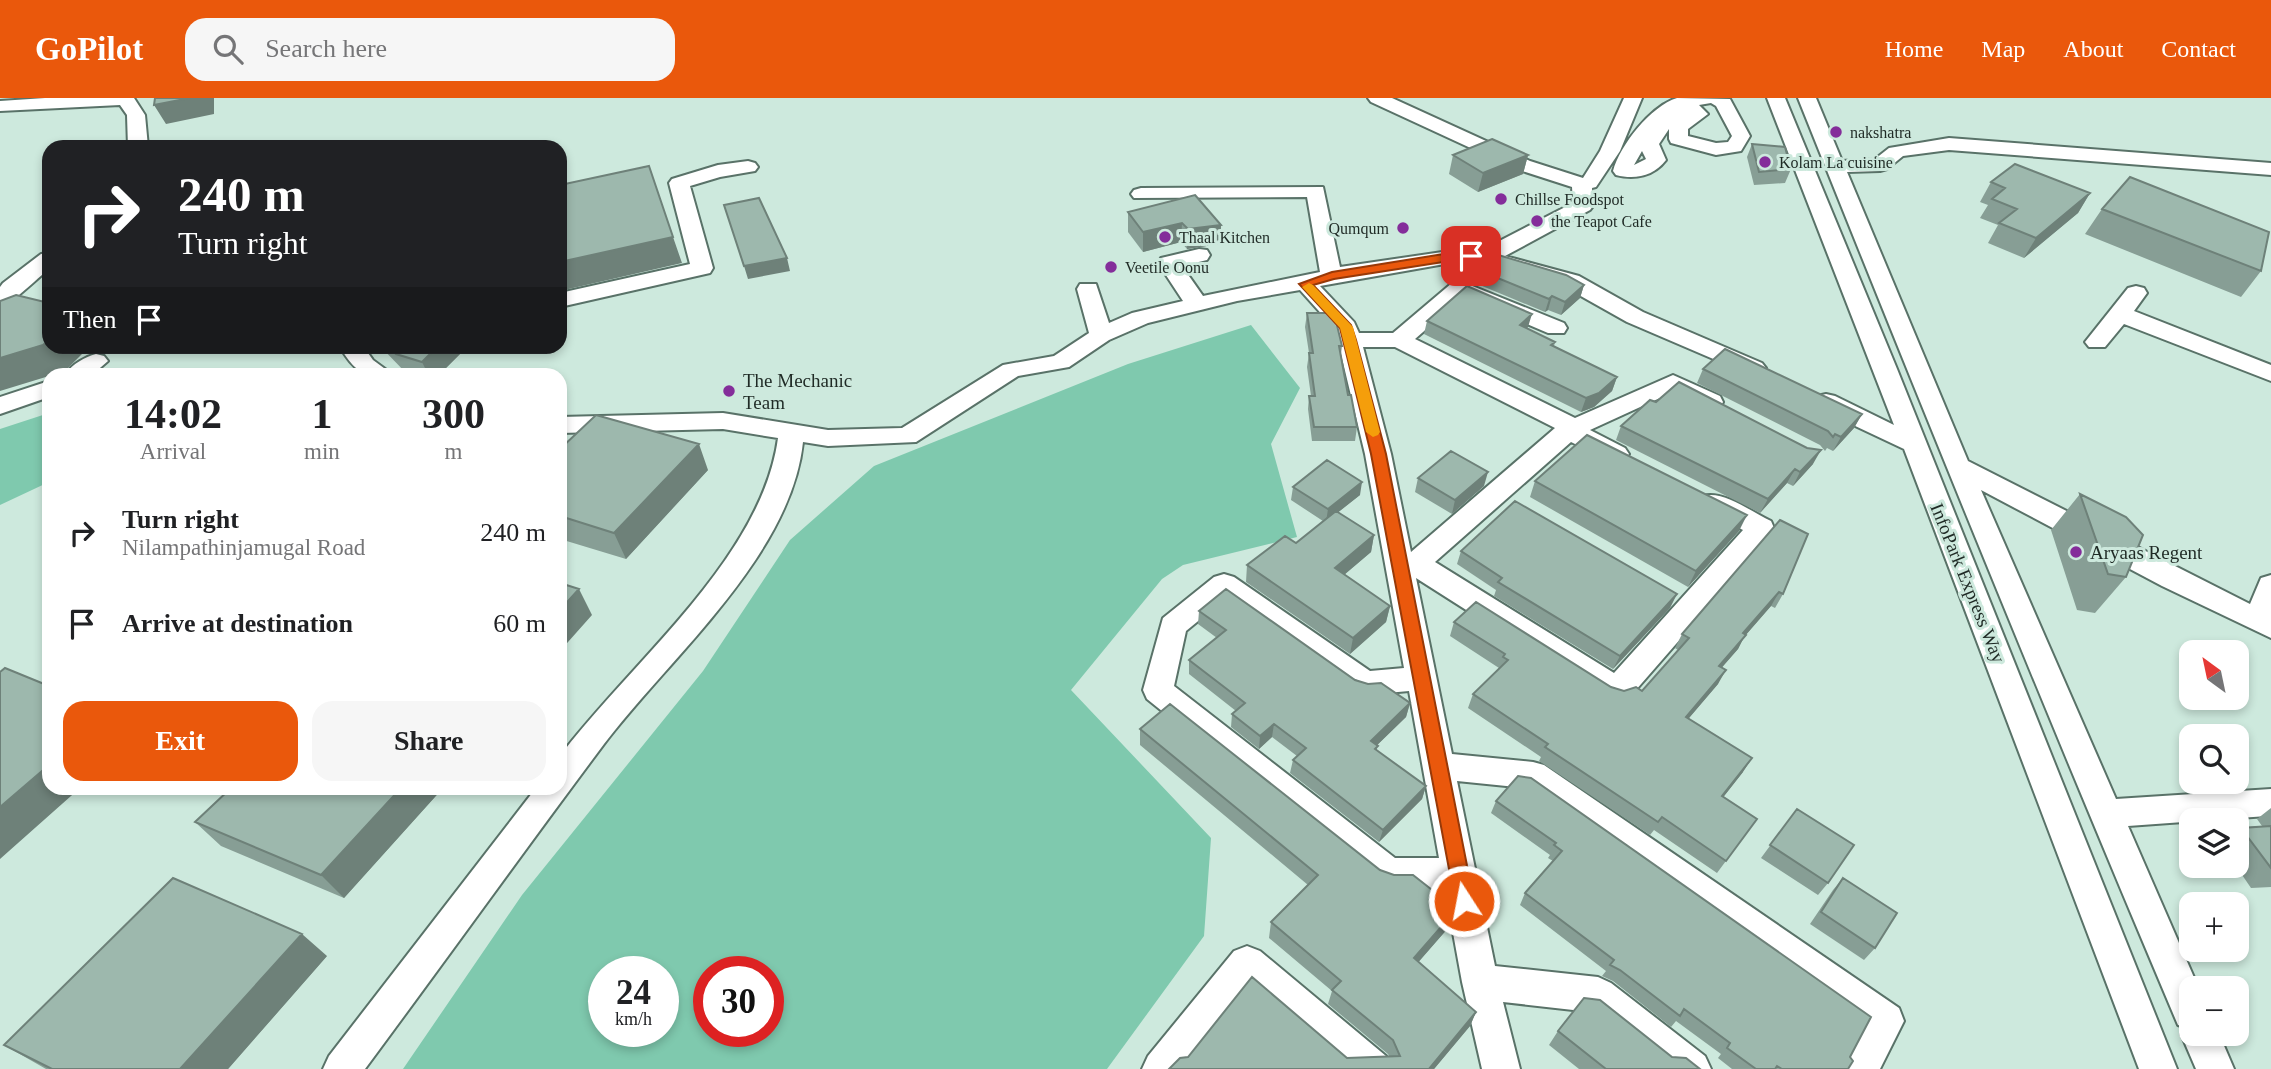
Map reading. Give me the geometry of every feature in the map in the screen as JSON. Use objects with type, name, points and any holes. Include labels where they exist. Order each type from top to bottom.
[{"type":"street","points":[[1377,98],[1523,165],[1582,184],[1589,183],[1612,145],[1633,98]]},
{"type":"street","points":[[1709,98],[1673,104],[1662,110],[1625,160],[1623,171],[1636,173],[1648,168],[1656,160],[1648,144],[1667,119],[1681,108],[1694,109],[1699,114],[1679,127],[1678,139],[1717,149],[1734,147],[1741,136],[1724,103],[1716,98]]},
{"type":"street","name":"InfoPark Express Way","points":[[1776,98],[2158,1069]]},
{"type":"street","name":"InfoPark Express Way","points":[[1807,98],[1959,467],[2179,984]]},
{"type":"street","points":[[0,106],[126,99],[136,115],[138,140]]},
{"type":"street","points":[[1835,167],[1880,165],[1896,152],[1949,144],[2271,169]]},
{"type":"street","points":[[1612,145],[1634,148]]},
{"type":"street","points":[[1930,148],[1955,155],[2271,179]]},
{"type":"street","points":[[567,298],[702,268],[680,183],[718,171],[748,167]]},
{"type":"street","points":[[1486,257],[1583,206],[1582,184]]},
{"type":"street","points":[[1141,194],[1316,191],[1327,263],[1319,279]]},
{"type":"street","points":[[1197,304],[1169,263],[1199,255]]},
{"type":"street","points":[[567,425],[723,421],[828,438],[907,436],[1011,370],[1061,362],[1101,335],[1140,318],[1319,279],[1456,256],[1486,257],[1571,281],[1634,317],[1713,348],[1776,378]]},
{"type":"street","points":[[0,302],[11,288],[42,264]]},
{"type":"street","points":[[1319,279],[1346,327],[1350,340],[1408,569],[1421,678],[1480,982],[1501,1069]]},
{"type":"street","points":[[1399,340],[1460,288],[1556,328]]},
{"type":"street","points":[[1088,289],[1101,335]]},
{"type":"street","points":[[2097,342],[2136,293]]},
{"type":"street","points":[[2120,314],[2271,374]]},
{"type":"street","points":[[1350,340],[1399,340],[1641,467]]},
{"type":"street","points":[[355,354],[370,368]]},
{"type":"street","points":[[1408,569],[1509,499],[1572,429],[1674,383],[1736,415]]},
{"type":"street","points":[[1801,390],[1912,443]]},
{"type":"street","points":[[0,406],[42,391]]},
{"type":"street","points":[[567,771],[607,718],[702,609],[753,537],[773,502],[787,465],[792,432]]},
{"type":"street","points":[[1959,467],[2265,625],[2271,586]]},
{"type":"street","points":[[1408,569],[1617,690],[1681,598],[1761,528],[1689,491]]},
{"type":"street","points":[[1421,678],[1365,682],[1224,584],[1173,626],[1158,690],[1389,873],[1459,874]]},
{"type":"street","points":[[1438,766],[1533,775],[1886,1021],[1860,1069]]},
{"type":"street","points":[[342,1069],[550,795]]},
{"type":"street","points":[[2105,814],[2267,802]]},
{"type":"street","points":[[1161,1069],[1247,962],[1373,1069]]},
{"type":"street","points":[[1480,982],[1598,995],[1692,1069]]},
{"type":"street","points":[[2205,1046],[2215,1069]]},
{"type":"green space","points":[[1251,325],[1300,388],[1271,444],[1297,537],[1183,565],[1162,579],[1071,690],[1211,838],[1204,936],[1107,1069],[403,1069],[522,895],[703,671],[790,540],[874,466],[1128,364]]},
{"type":"green space","points":[[42,415],[42,485],[0,505],[0,429]]},
{"type":"building","points":[[155,98],[190,98],[154,105]]},
{"type":"building","points":[[1492,139],[1528,155],[1483,173],[1453,155]]},
{"type":"building","points":[[1752,144],[1785,147],[1791,169],[1759,172]]},
{"type":"building","points":[[2015,164],[2090,193],[2036,238],[1999,223],[2017,209],[1992,199],[2005,188],[1991,182]]},
{"type":"building","points":[[649,166],[673,237],[567,260],[567,184]]},
{"type":"building","points":[[2130,177],[2269,232],[2261,271],[2102,209]]},
{"type":"building","points":[[1195,195],[1221,225],[1188,229],[1182,223],[1143,232],[1128,212]]},
{"type":"building","points":[[759,198],[787,258],[744,266],[724,205]]},
{"type":"building","points":[[1495,254],[1566,275],[1584,285],[1565,302],[1552,296],[1549,299],[1478,270]]},
{"type":"building","points":[[1467,286],[1532,314],[1520,325],[1555,342],[1551,345],[1617,377],[1599,393],[1586,398],[1427,321]]},
{"type":"building","points":[[16,295],[42,301],[42,345],[0,358],[0,301]]},
{"type":"building","points":[[1307,313],[1331,313],[1335,317],[1342,346],[1339,346],[1348,395],[1351,395],[1357,427],[1314,427],[1309,396],[1315,396],[1309,353],[1313,353]]},
{"type":"building","points":[[1725,349],[1862,414],[1841,437],[1835,434],[1833,437],[1828,431],[1703,369]]},
{"type":"building","points":[[396,354],[430,354],[422,362]]},
{"type":"building","points":[[1679,382],[1807,448],[1821,450],[1800,472],[1795,469],[1768,499],[1621,426],[1650,400],[1656,402]]},
{"type":"building","points":[[596,415],[699,444],[614,533],[567,518],[567,442]]},
{"type":"building","points":[[1587,435],[1747,515],[1696,571],[1535,481]]},
{"type":"building","points":[[1451,451],[1488,472],[1455,500],[1418,478]]},
{"type":"building","points":[[1327,460],[1362,482],[1328,509],[1293,487]]},
{"type":"building","points":[[2080,494],[2126,517],[2143,535],[2126,577],[2108,574]]},
{"type":"building","points":[[1515,501],[1677,594],[1620,656],[1498,582],[1502,578],[1461,551]]},
{"type":"building","points":[[1336,511],[1374,535],[1335,568],[1390,606],[1353,638],[1247,565],[1285,536],[1296,543]]},
{"type":"building","points":[[1780,520],[1808,534],[1783,594],[1779,592],[1743,633],[1746,635],[1719,666],[1726,670],[1686,717],[1752,758],[1722,796],[1757,819],[1726,861],[1662,817],[1658,822],[1545,747],[1548,744],[1473,694],[1508,660],[1503,657],[1505,654],[1454,622],[1476,602],[1611,687],[1624,691],[1636,687],[1642,691],[1689,638],[1682,634]]},
{"type":"building","points":[[567,585],[579,589],[567,602]]},
{"type":"building","points":[[1226,589],[1355,680],[1368,684],[1381,683],[1410,703],[1371,741],[1378,746],[1375,749],[1426,786],[1383,830],[1293,760],[1306,748],[1274,724],[1260,736],[1232,714],[1245,703],[1189,660],[1226,630],[1199,611]]},
{"type":"building","points":[[5,668],[42,683],[42,771],[0,807],[0,672]]},
{"type":"building","points":[[1170,704],[1380,870],[1394,875],[1413,875],[1455,908],[1414,958],[1476,1012],[1429,1069],[1169,1069],[1180,1058],[1188,1057],[1252,977],[1347,1058],[1400,1056],[1393,1040],[1332,990],[1341,981],[1271,922],[1318,875],[1140,729]]},
{"type":"building","points":[[1518,776],[1531,778],[1871,1017],[1850,1057],[1853,1061],[1848,1069],[1782,1069],[1777,1066],[1775,1069],[1756,1069],[1727,1048],[1730,1043],[1684,1009],[1680,1016],[1610,965],[1614,960],[1525,893],[1562,851],[1554,845],[1556,843],[1496,801]]},
{"type":"building","points":[[224,795],[395,795],[321,875],[195,822]]},
{"type":"building","points":[[1797,809],[1854,845],[1828,883],[1770,845]]},
{"type":"building","points":[[2271,826],[2271,868],[2249,839],[2249,827]]},
{"type":"building","points":[[173,878],[302,934],[180,1069],[52,1069],[4,1045]]},
{"type":"building","points":[[1843,878],[1897,913],[1875,948],[1821,912]]},
{"type":"building","points":[[1584,998],[1600,1000],[1672,1057],[1686,1058],[1700,1069],[1606,1069],[1558,1031]]},
{"type":"slow traffic","points":[[1309,287],[1346,327],[1373,432]]},
{"type":"place","name":"nakshatra","points":[[1836,132]]},
{"type":"place","name":"Kolam La cuisine","points":[[1765,162]]},
{"type":"place","name":"Chillse Foodspot","points":[[1501,199]]},
{"type":"place","name":"the Teapot Cafe","points":[[1537,221]]},
{"type":"place","name":"Qumqum","points":[[1403,228]]},
{"type":"place","name":"Thaal Kitchen","points":[[1165,237]]},
{"type":"place","name":"Veetile Oonu","points":[[1111,267]]},
{"type":"place","name":"The Mechanic Team","points":[[729,391]]},
{"type":"place","name":"Aryaas Regent","points":[[2076,552]]},
{"type":"route","points":[[1464,901],[1378,454],[1350,340],[1346,327],[1305,284],[1332,275],[1471,256]]}]
